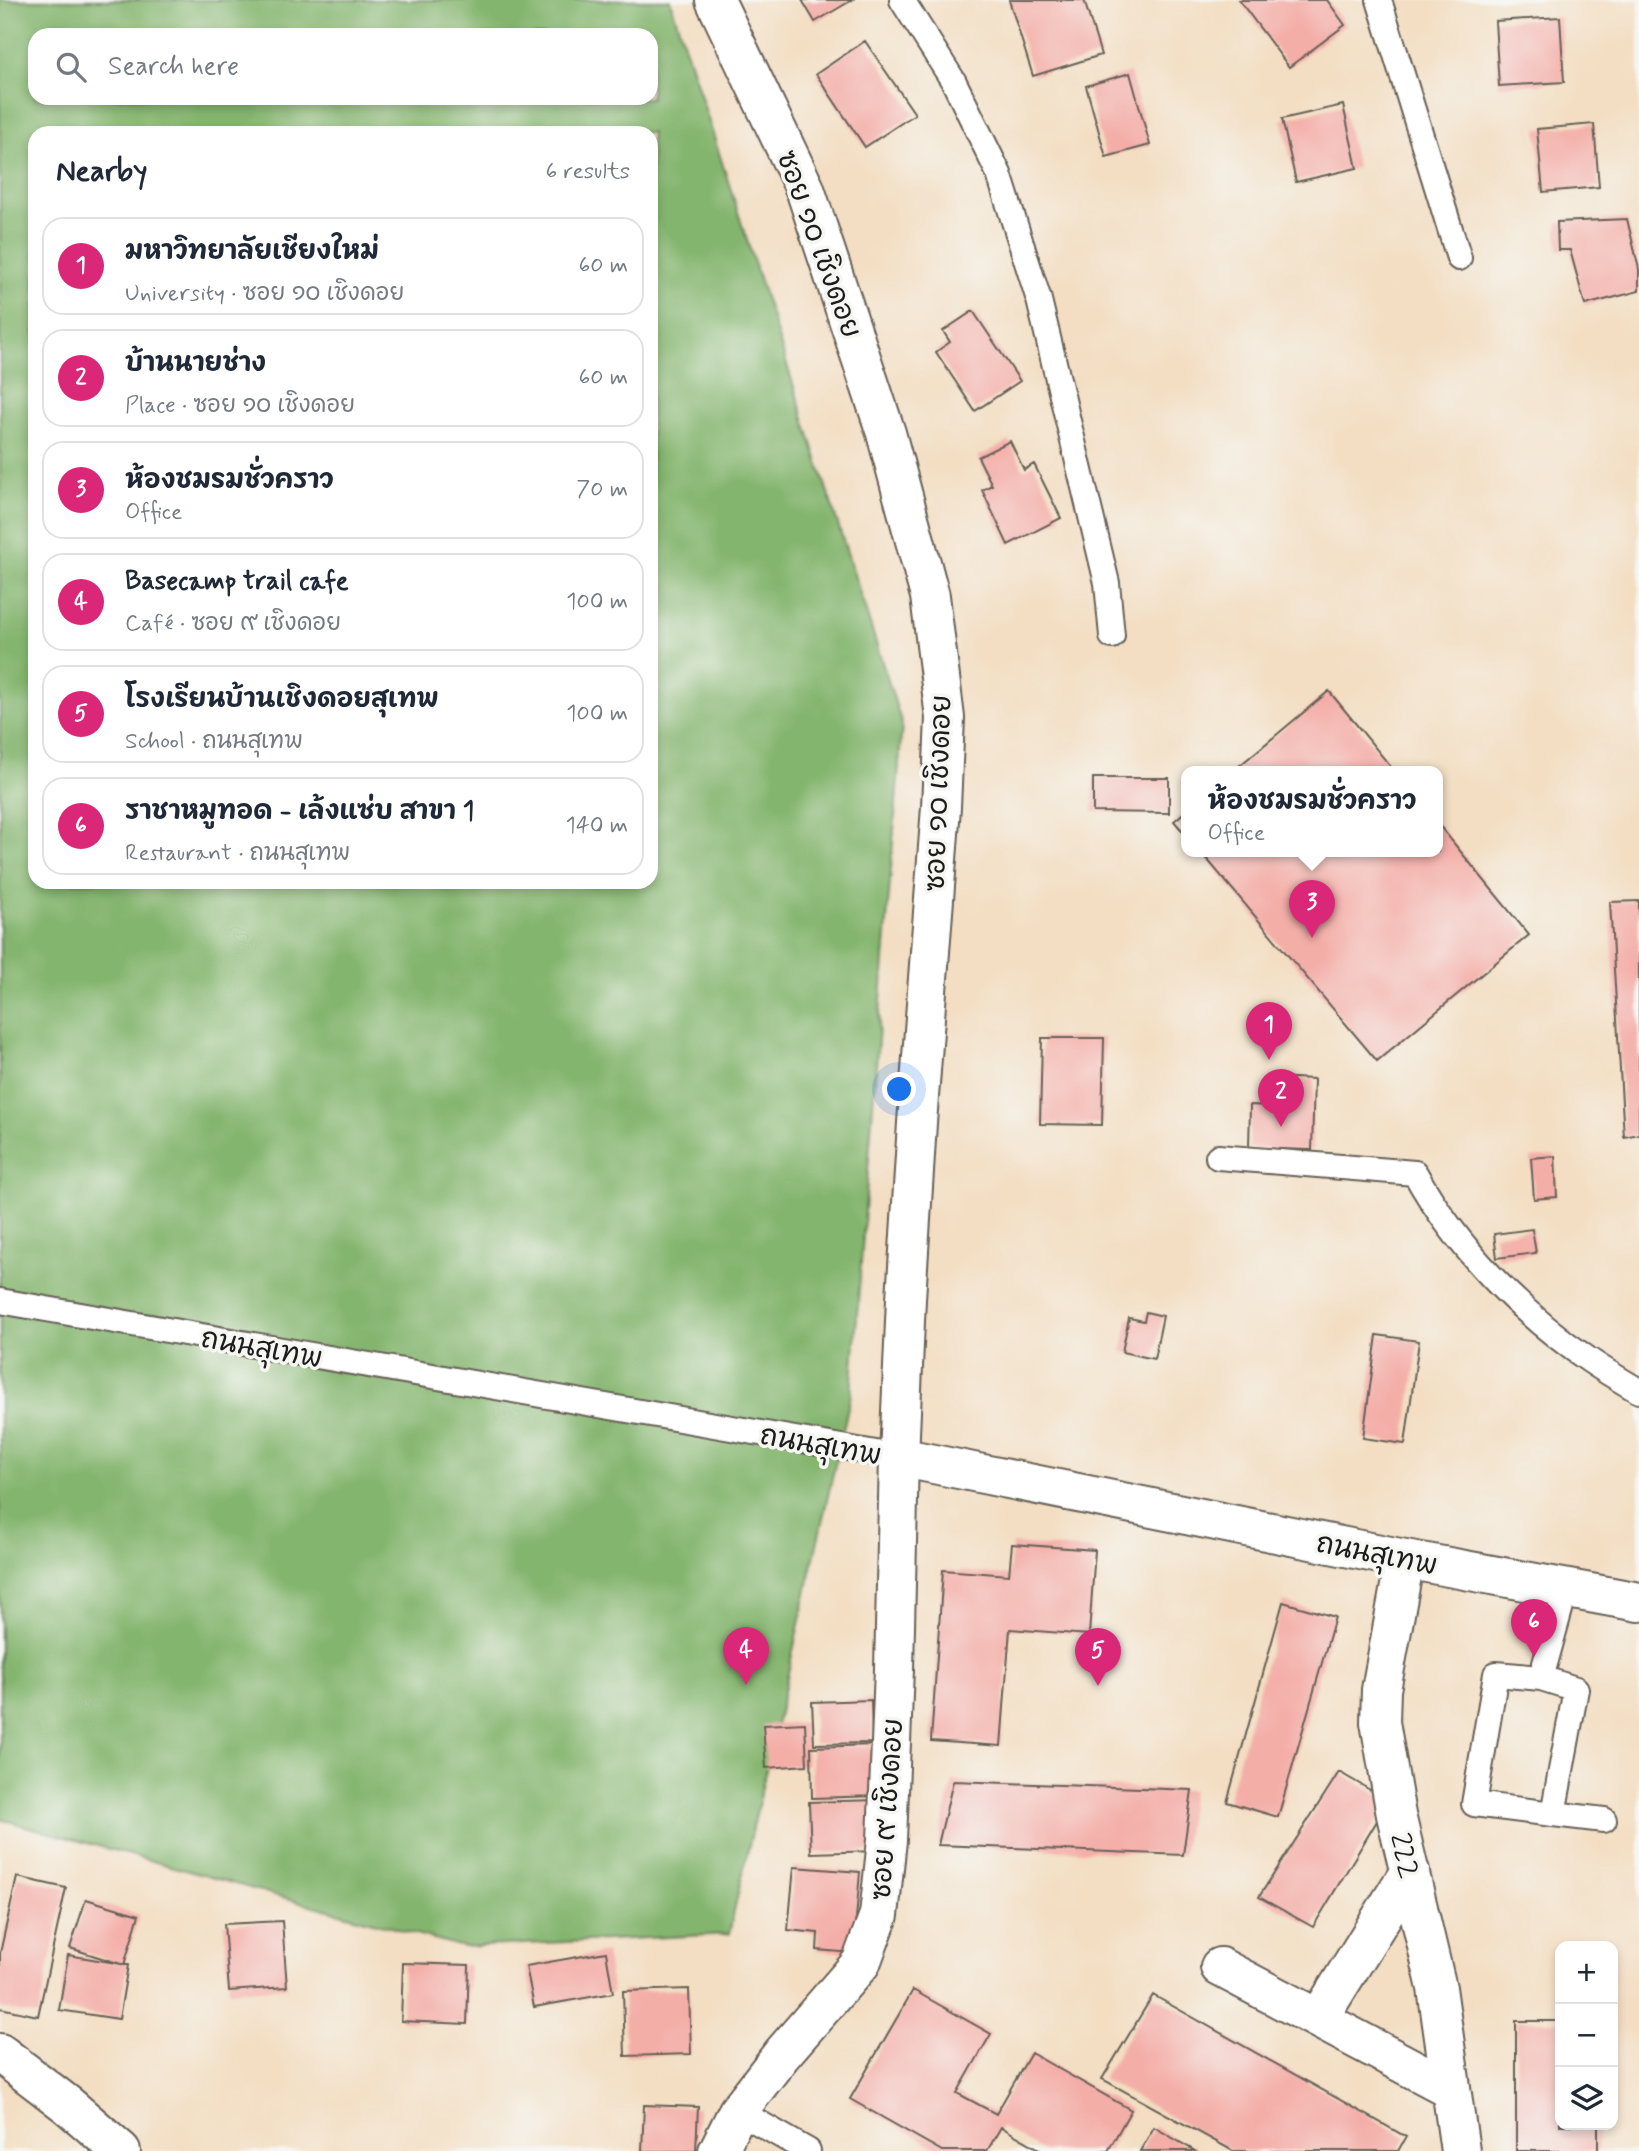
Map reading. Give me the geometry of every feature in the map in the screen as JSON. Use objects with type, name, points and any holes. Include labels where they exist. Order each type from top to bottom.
[{"type":"street","name":"ซอย ๑๐ เชิงดอย","points":[[715,0],[805,190],[887,433],[930,596],[944,718],[943,756],[915,1164],[899,1457]]},
{"type":"street","name":"ถนนสุเทพ","points":[[899,1457],[1405,1559],[1639,1602]]},
{"type":"street","name":"ซอย ๙ เชิงดอย","points":[[719,2151],[738,2111],[782,2054],[861,1962],[879,1915],[889,1800],[899,1457]]},
{"type":"street","name":"222","points":[[1405,1559],[1381,1690],[1380,1722],[1396,1815],[1437,1988],[1460,2151]]},
{"type":"street","points":[[1319,2018],[1410,1871]]},
{"type":"street","points":[[1220,1967],[1449,2088]]},
{"type":"street","points":[[0,2053],[69,2106],[121,2151]]},
{"type":"lane","points":[[902,0],[954,82],[999,174],[1039,300],[1107,583],[1112,636]]},
{"type":"lane","points":[[1380,0],[1459,258]]},
{"type":"lane","points":[[1218,1157],[1415,1173],[1456,1234],[1489,1273],[1533,1317],[1588,1360],[1639,1391]]},
{"type":"lane","name":"ถนนสุเทพ","points":[[0,1301],[899,1457]]},
{"type":"lane","points":[[1541,1678],[1566,1588]]},
{"type":"lane","points":[[1553,1814],[1576,1689],[1541,1678],[1496,1674],[1474,1804],[1604,1821]]},
{"type":"lane","points":[[738,2111],[808,2151]]},
{"type":"green space","points":[[0,0],[670,0],[902,724],[851,1394],[729,1934],[463,1947],[0,1819]]},
{"type":"building","points":[[802,0],[852,0],[815,22]]},
{"type":"building","points":[[1009,0],[1084,0],[1101,55],[1033,76]]},
{"type":"building","points":[[1239,0],[1327,0],[1345,25],[1289,67]]},
{"type":"building","points":[[1560,17],[1564,82],[1499,86],[1495,21]]},
{"type":"building","points":[[865,41],[915,114],[865,147],[816,74]]},
{"type":"building","points":[[1130,73],[1150,145],[1106,157],[1086,86]]},
{"type":"building","points":[[1343,105],[1357,168],[1296,182],[1282,119]]},
{"type":"building","points":[[1594,124],[1599,187],[1543,192],[1537,129]]},
{"type":"building","points":[[1627,219],[1639,269],[1639,291],[1585,305],[1570,250],[1558,250],[1557,222]]},
{"type":"building","points":[[973,311],[1020,381],[975,411],[936,352],[950,342],[943,331]]},
{"type":"building","points":[[1010,441],[1024,470],[1034,464],[1061,518],[1008,545],[982,490],[992,485],[978,457]]},
{"type":"building","points":[[1329,691],[1390,766],[1239,766]]},
{"type":"building","points":[[1093,778],[1169,778],[1169,813],[1093,812]]},
{"type":"building","points":[[1181,815],[1181,829],[1174,821]]},
{"type":"building","points":[[1443,830],[1529,935],[1377,1061],[1205,857],[1443,857]]},
{"type":"building","points":[[1639,901],[1639,1134],[1624,1137],[1610,902]]},
{"type":"building","points":[[1042,1038],[1104,1038],[1102,1125],[1040,1124]]},
{"type":"building","points":[[1271,1077],[1314,1079],[1312,1150],[1249,1148],[1250,1105],[1271,1106]]},
{"type":"building","points":[[1555,1156],[1557,1197],[1534,1199],[1531,1158]]},
{"type":"building","points":[[1532,1229],[1536,1253],[1497,1258],[1494,1234]]},
{"type":"building","points":[[1146,1312],[1163,1316],[1154,1359],[1122,1352],[1129,1318],[1144,1321]]},
{"type":"building","points":[[1377,1335],[1419,1341],[1405,1444],[1363,1438]]},
{"type":"building","points":[[1012,1544],[1095,1550],[1089,1635],[1010,1629],[1001,1746],[931,1741],[943,1570],[1009,1575]]},
{"type":"building","points":[[1283,1602],[1335,1617],[1278,1817],[1227,1802]]},
{"type":"building","points":[[871,1700],[872,1743],[814,1744],[812,1702]]},
{"type":"building","points":[[805,1723],[807,1765],[766,1768],[763,1725]]},
{"type":"building","points":[[876,1745],[878,1796],[812,1798],[811,1747]]},
{"type":"building","points":[[1339,1772],[1389,1801],[1313,1927],[1259,1897]]},
{"type":"building","points":[[953,1781],[1192,1790],[1183,1855],[938,1845]]},
{"type":"building","points":[[877,1800],[879,1851],[811,1853],[809,1802]]},
{"type":"building","points":[[794,1867],[860,1872],[853,1953],[817,1950],[818,1933],[788,1930]]},
{"type":"building","points":[[17,1877],[66,1888],[38,2016],[0,2008],[0,1953]]},
{"type":"building","points":[[86,1899],[139,1915],[124,1965],[70,1948]]},
{"type":"building","points":[[282,1921],[287,1987],[229,1991],[224,1924]]},
{"type":"building","points":[[606,1952],[613,1993],[534,2007],[526,1966]]},
{"type":"building","points":[[68,1955],[128,1965],[119,2019],[59,2010]]},
{"type":"building","points":[[403,1963],[469,1965],[467,2024],[401,2021]]},
{"type":"building","points":[[689,1989],[691,2054],[625,2056],[623,1991]]},
{"type":"building","points":[[913,1990],[991,2034],[957,2093],[996,2114],[1031,2053],[1131,2110],[1108,2151],[1043,2151],[1001,2127],[987,2151],[942,2151],[850,2099]]},
{"type":"building","points":[[1153,1995],[1406,2137],[1398,2151],[1233,2151],[1102,2079]]},
{"type":"building","points":[[1516,2021],[1555,2021],[1555,2130],[1598,2130],[1598,2151],[1516,2151]]},
{"type":"building","points":[[644,2105],[698,2107],[696,2151],[642,2151]]},
{"type":"building","points":[[1154,2127],[1195,2151],[1140,2151]]},
{"type":"place","name":"ห้องชมรมชั่วคราว","points":[[1312,938]]},
{"type":"place","name":"มหาวิทยาลัยเชียงใหม่","points":[[1269,1060]]},
{"type":"place","name":"บ้านนายช่าง","points":[[1281,1127]]},
{"type":"place","name":"ราชาหมูทอด - เล้งแซ่บ สาขา 1","points":[[1534,1657]]},
{"type":"place","name":"Basecamp trail cafe","points":[[746,1685]]},
{"type":"place","name":"โรงเรียนบ้านเชิงดอยสุเทพ","points":[[1098,1686]]}]
